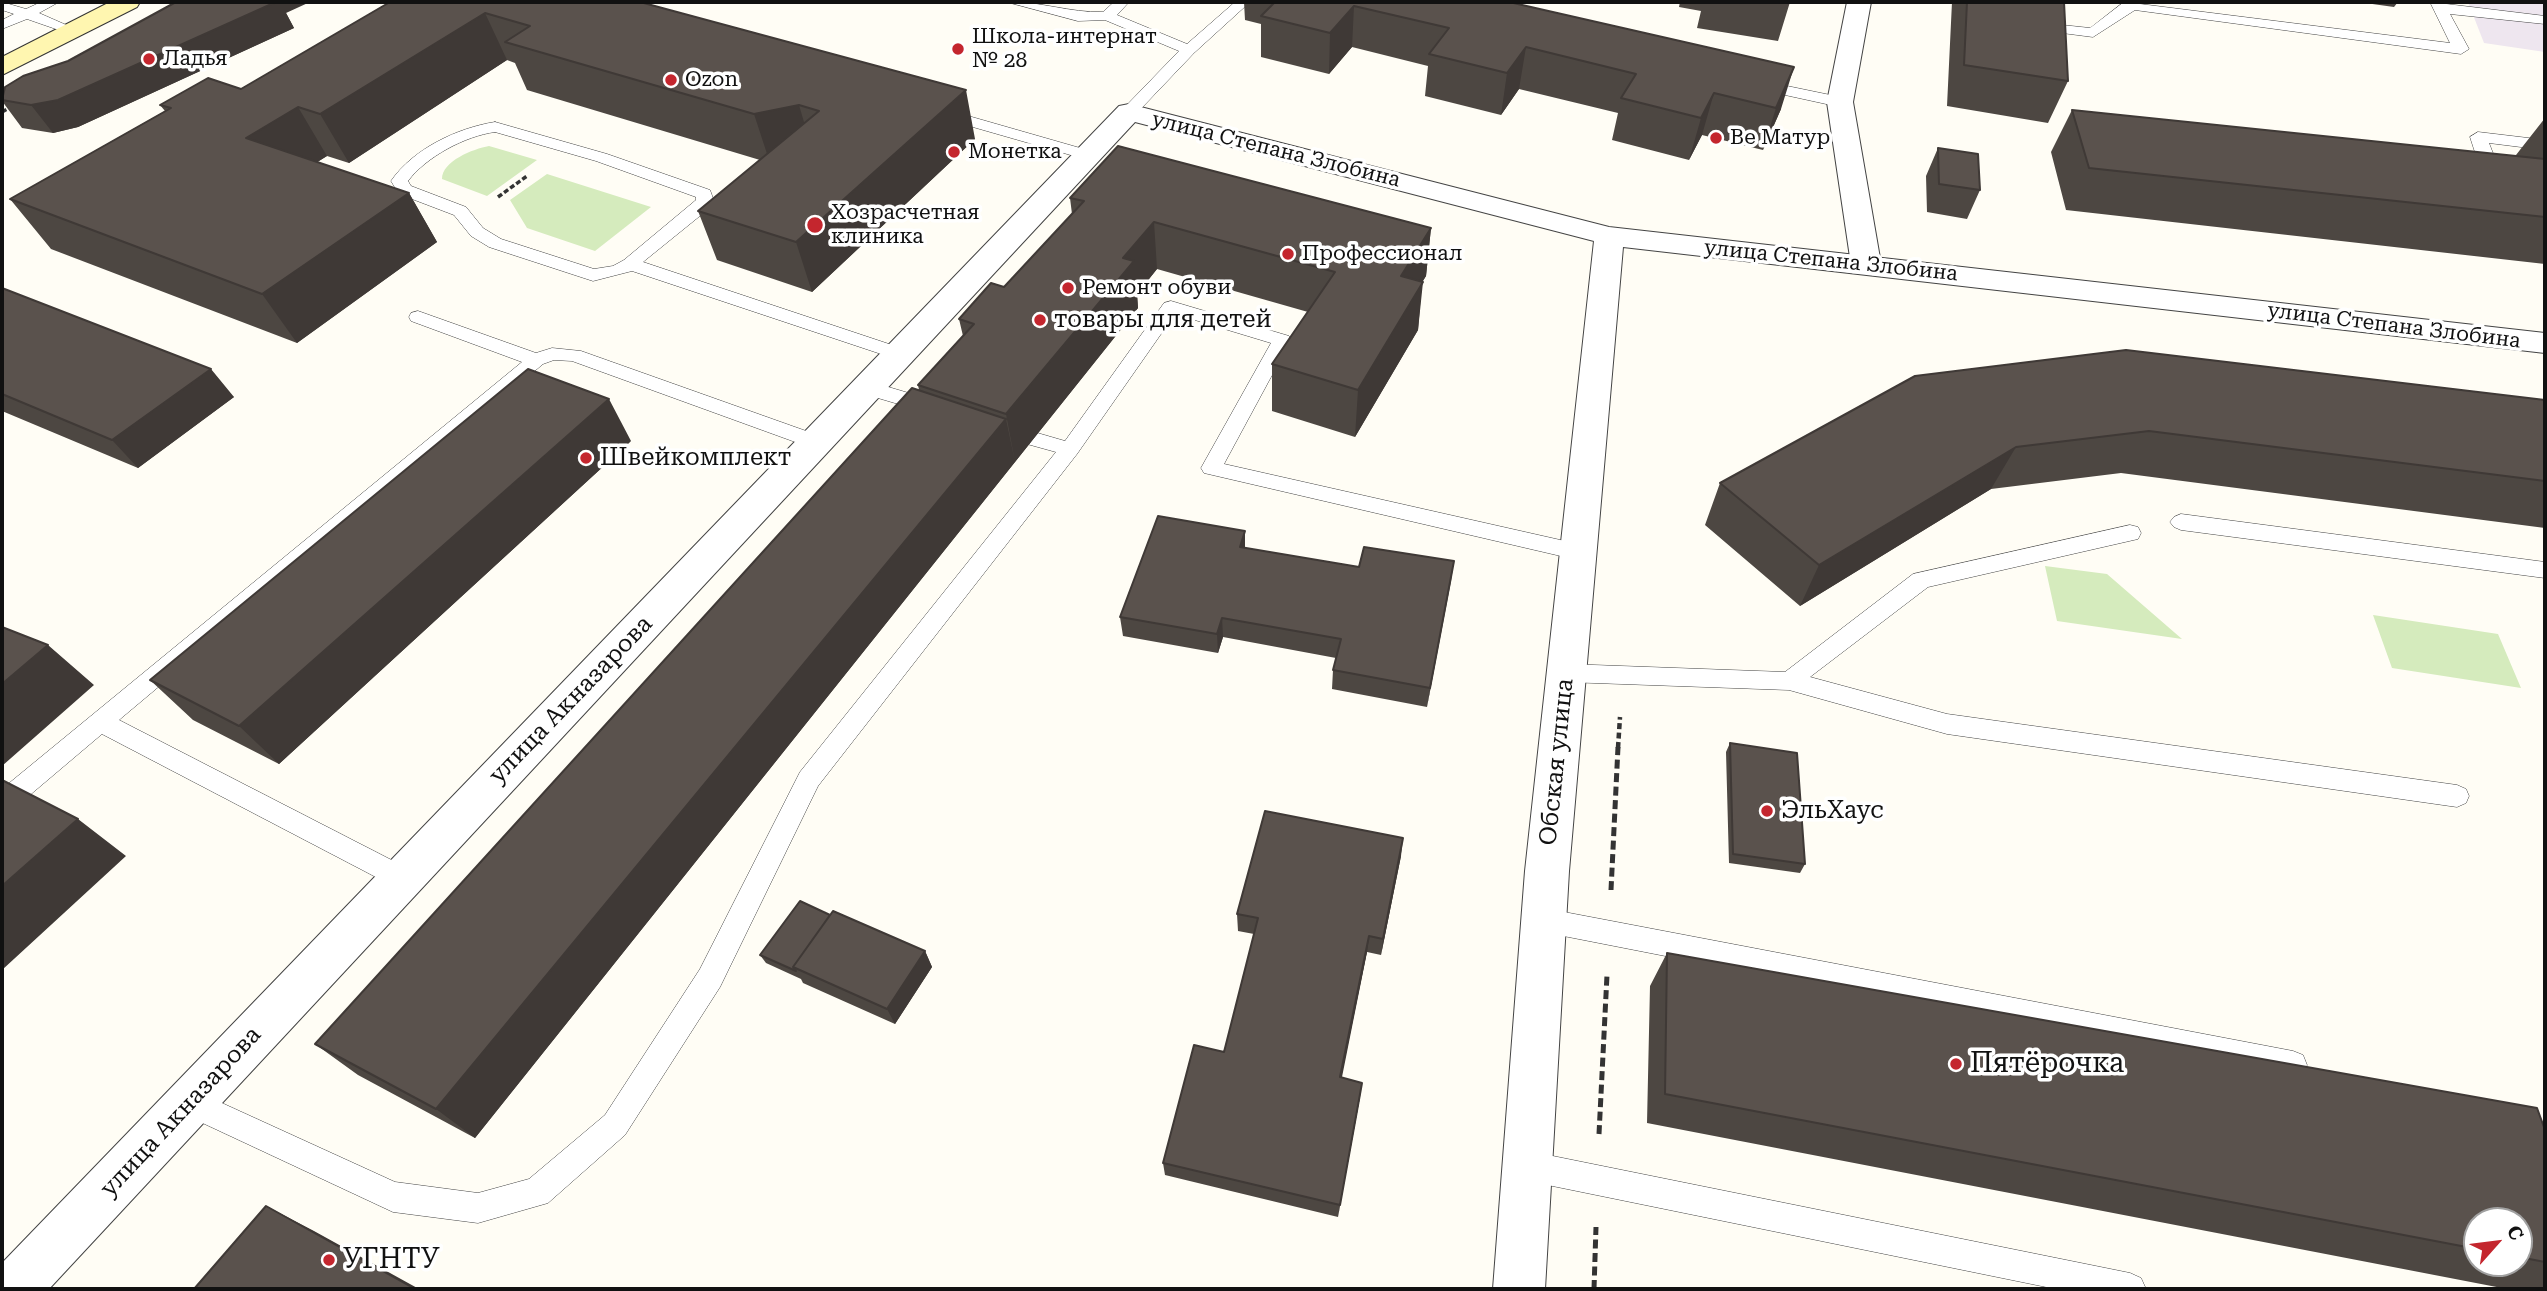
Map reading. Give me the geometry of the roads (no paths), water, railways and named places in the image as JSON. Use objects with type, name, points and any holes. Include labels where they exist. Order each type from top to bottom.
[{"type":"main road","points":[[2,67],[128,2]]},
{"type":"street","points":[[1859,2],[1840,102],[1866,264]]},
{"type":"street","name":"улица Акназарова","points":[[13,1289],[1129,112]]},
{"type":"street","name":"улица Степана Злобина","points":[[1129,112],[1609,236],[2545,344]]},
{"type":"street","name":"Обская улица","points":[[1519,1289],[1544,920],[1609,236]]},
{"type":"lane","points":[[2,25],[52,2]]},
{"type":"lane","points":[[1014,2],[1078,17],[1107,16],[1189,50]]},
{"type":"lane","points":[[1107,16],[1122,2]]},
{"type":"lane","points":[[1129,112],[1189,50],[1242,2]]},
{"type":"lane","points":[[2062,29],[2093,33],[2131,4],[2461,49],[2438,5]]},
{"type":"lane","points":[[2,5],[73,31]]},
{"type":"lane","points":[[2438,5],[2545,20]]},
{"type":"lane","points":[[1743,81],[1840,102]]},
{"type":"lane","points":[[928,110],[1088,155]]},
{"type":"lane","points":[[630,264],[700,206],[705,201],[704,194],[497,127],[460,136],[402,176],[399,181],[405,190],[452,206],[468,218],[484,238],[580,272],[605,274],[630,264],[900,354]]},
{"type":"lane","points":[[2468,176],[2494,179],[2478,137],[2545,145]]},
{"type":"lane","points":[[189,1102],[393,1197],[478,1208],[537,1192],[615,1125],[710,978],[809,779],[1070,449],[1171,307],[1282,340],[1211,468],[1578,552]]},
{"type":"lane","points":[[418,317],[536,360]]},
{"type":"lane","points":[[2,803],[536,360],[552,355],[574,355],[816,442]]},
{"type":"lane","points":[[868,388],[948,412]]},
{"type":"lane","points":[[1034,439],[1070,449]]},
{"type":"lane","points":[[2181,522],[2545,570]]},
{"type":"lane","points":[[1789,681],[1921,580],[2130,533]]},
{"type":"lane","points":[[1566,673],[1789,681],[1947,724],[2457,796]]},
{"type":"lane","points":[[100,722],[402,878]]},
{"type":"lane","points":[[1544,920],[2323,1071]]},
{"type":"lane","points":[[1528,1166],[2130,1289]]},
{"type":"place","name":"Школа-интернат № 28","points":[[958,49]]},
{"type":"place","name":"Ладья","points":[[149,59]]},
{"type":"place","name":"Ozon","points":[[671,80]]},
{"type":"place","name":"Be Матур","points":[[1716,138]]},
{"type":"place","name":"Монетка","points":[[954,152]]},
{"type":"place","name":"Хозрасчетная клиника","points":[[815,225]]},
{"type":"place","name":"Профессионал","points":[[1288,254]]},
{"type":"place","name":"Ремонт обуви","points":[[1068,288]]},
{"type":"place","name":"товары для детей","points":[[1040,320]]},
{"type":"place","name":"Швейкомплект","points":[[586,458]]},
{"type":"place","name":"ЭльХаус","points":[[1767,811]]},
{"type":"place","name":"Пятёрочка","points":[[1956,1064]]},
{"type":"place","name":"УГНТУ","points":[[329,1260]]}]
